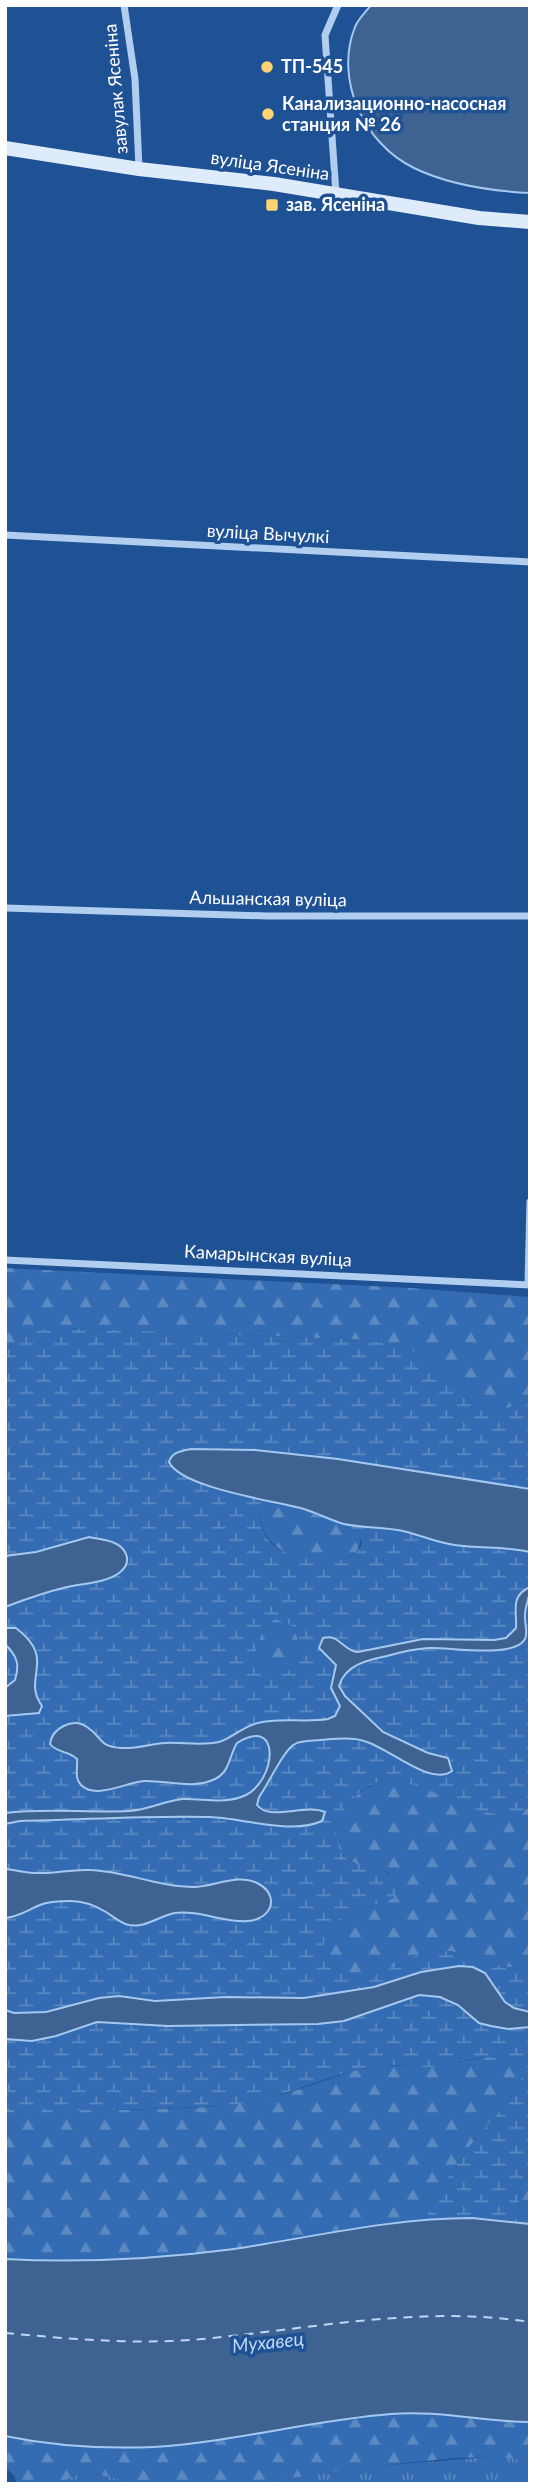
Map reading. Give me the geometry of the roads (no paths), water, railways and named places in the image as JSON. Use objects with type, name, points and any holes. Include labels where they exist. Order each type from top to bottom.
[{"type":"street","name":"завулак Ясеніна","points":[[124,5],[135,79],[139,169]]},
{"type":"street","points":[[336,194],[325,35],[338,5]]},
{"type":"street","name":"вуліца Ясеніна","points":[[5,148],[139,169],[274,184],[479,218],[530,222]]},
{"type":"street","name":"вуліца Вычулкі","points":[[5,535],[530,562]]},
{"type":"street","name":"Альшанская вуліца","points":[[5,908],[267,916],[530,916]]},
{"type":"street","points":[[529,1285],[530,1202]]},
{"type":"street","name":"Камарынская вуліца","points":[[5,1260],[529,1285]]},
{"type":"water","points":[[371,5],[530,5],[530,193],[485,189],[441,179],[414,168],[396,157],[381,143],[358,108],[351,89],[348,68],[349,47],[355,27]]},
{"type":"water","points":[[255,1450],[338,1459],[530,1489],[530,1552],[455,1545],[403,1531],[344,1524],[304,1509],[209,1486],[177,1471],[169,1462],[180,1451]]},
{"type":"water","points":[[89,1537],[120,1546],[127,1557],[123,1569],[108,1579],[59,1589],[5,1607],[5,1556],[36,1552]]},
{"type":"water","points":[[530,1587],[525,1614],[526,1637],[519,1645],[508,1649],[480,1651],[429,1648],[372,1659],[352,1668],[339,1686],[345,1696],[383,1732],[428,1753],[448,1758],[452,1771],[443,1775],[432,1774],[359,1740],[304,1741],[295,1744],[286,1753],[259,1797],[257,1805],[270,1812],[325,1812],[322,1821],[310,1825],[282,1826],[223,1818],[186,1817],[20,1821],[5,1824],[5,1813],[129,1811],[182,1799],[222,1800],[246,1795],[264,1777],[268,1765],[268,1743],[262,1737],[252,1737],[237,1743],[224,1772],[207,1782],[189,1784],[144,1781],[103,1791],[87,1789],[81,1785],[77,1776],[77,1759],[50,1744],[59,1729],[76,1723],[87,1727],[109,1746],[128,1748],[165,1743],[219,1742],[258,1723],[328,1719],[335,1716],[340,1706],[331,1688],[336,1665],[319,1648],[323,1638],[333,1638],[348,1649],[358,1652],[423,1639],[506,1638],[516,1628],[517,1599]]},
{"type":"water","points":[[5,1628],[16,1628],[35,1650],[35,1686],[42,1706],[39,1713],[5,1716],[5,1688],[15,1680],[17,1665],[15,1656],[5,1644]]},
{"type":"water","points":[[5,1869],[37,1873],[103,1871],[194,1887],[242,1879],[257,1883],[269,1893],[271,1899],[268,1911],[263,1916],[248,1921],[175,1913],[141,1925],[129,1925],[94,1906],[71,1901],[47,1903],[5,1918]]},
{"type":"water","points":[[459,1966],[473,1967],[485,1973],[505,2002],[514,2008],[530,2012],[530,2027],[508,2029],[479,2023],[458,2005],[440,1997],[419,1995],[344,2021],[318,2024],[168,2026],[97,2022],[32,2041],[5,2039],[5,2010],[14,2013],[46,2012],[99,1998],[119,1996],[155,2001],[226,1997],[304,1998],[374,1987],[421,1972]]},
{"type":"water","name":"Мухавец","points":[[472,2218],[530,2224],[530,2422],[391,2414],[214,2441],[135,2448],[60,2444],[5,2436],[5,2259],[91,2260],[177,2255],[234,2249],[412,2221]]},
{"type":"place","name":"ТП-545","points":[[267,67]]},
{"type":"place","name":"Канализационно-насосная станция № 26","points":[[268,114]]},
{"type":"place","name":"зав. Ясеніна","points":[[272,205]]}]
